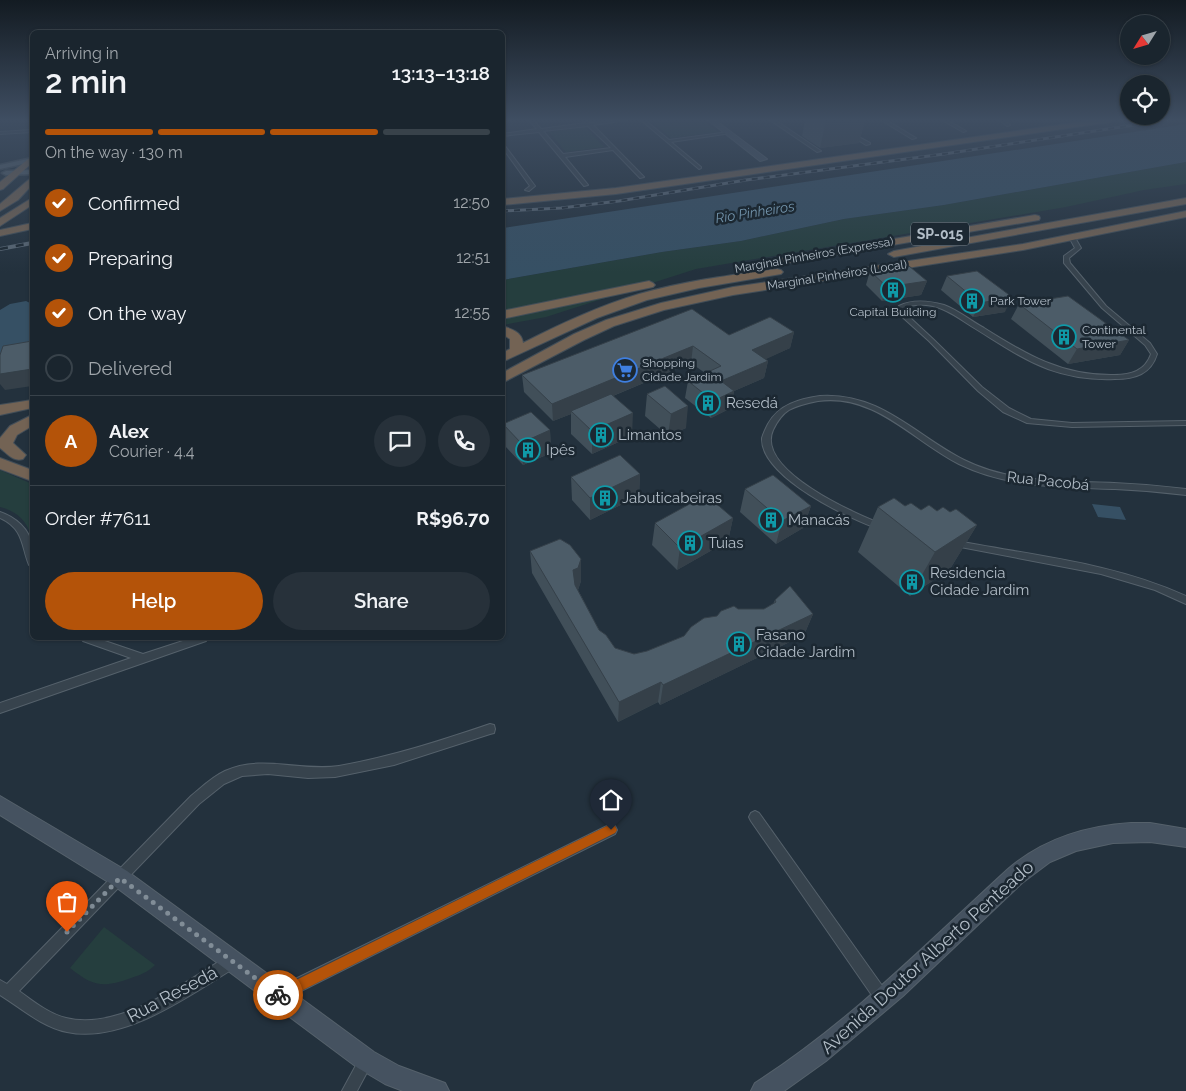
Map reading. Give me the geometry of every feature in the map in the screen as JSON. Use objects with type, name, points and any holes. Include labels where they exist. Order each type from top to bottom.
[{"type":"highway","points":[[542,188],[588,187],[714,171]]},
{"type":"highway","points":[[505,202],[606,193],[757,171]]},
{"type":"highway","points":[[0,187],[18,172]]},
{"type":"highway","points":[[0,208],[14,198],[30,182]]},
{"type":"highway","points":[[511,191],[604,182]]},
{"type":"highway","name":"Marginal Pinheiros (Expressa)","points":[[505,314],[694,276],[1186,192]]},
{"type":"highway","points":[[505,356],[580,320],[616,306],[686,286],[981,240],[1186,201]]},
{"type":"highway","points":[[0,223],[30,202]]},
{"type":"highway","name":"Marginal Pinheiros (Local)","points":[[505,377],[610,323],[670,304],[858,270],[1022,247],[1186,214]]},
{"type":"highway","points":[[0,228],[30,222]]},
{"type":"highway","points":[[0,233],[30,226]]},
{"type":"highway","points":[[0,240],[30,234]]},
{"type":"highway","points":[[505,331],[511,333],[516,338],[517,350]]},
{"type":"highway","points":[[0,410],[30,404]]},
{"type":"highway","points":[[30,421],[6,438],[5,444],[18,455],[30,461]]},
{"type":"highway","points":[[0,451],[18,455]]},
{"type":"highway","points":[[0,463],[30,475]]},
{"type":"main road","points":[[0,173],[30,172]]},
{"type":"main road","points":[[0,805],[120,878],[233,960],[277,996],[412,1091]]},
{"type":"main road","name":"Avenida Doutor Alberto Penteado","points":[[763,1091],[790,1075],[825,1049],[1042,856],[1098,836],[1127,832],[1186,838]]},
{"type":"main road","points":[[393,1076],[437,1091]]},
{"type":"street","points":[[522,171],[533,186],[527,190]]},
{"type":"street","points":[[574,171],[586,185]]},
{"type":"street","points":[[637,171],[642,176]]},
{"type":"street","points":[[1072,237],[1078,248],[1068,254],[1066,257],[1067,264],[1104,307],[1148,344],[1154,354],[1152,364],[1146,370],[1134,376],[1114,378],[1088,376],[1048,368],[1012,350],[943,307],[914,303],[901,307],[902,314],[980,389],[1006,410],[1030,421],[1072,425],[1186,423]]},
{"type":"street","name":"Rua Pacobá","points":[[888,528],[879,526],[826,502],[799,484],[771,455],[766,438],[774,420],[785,409],[809,400],[830,398],[849,400],[872,407],[887,414],[961,461],[985,472],[1014,480],[1186,492]]},
{"type":"street","points":[[0,515],[17,523],[25,536],[30,555]]},
{"type":"street","points":[[944,541],[1087,567],[1143,582],[1186,600]]},
{"type":"street","points":[[92,640],[142,658]]},
{"type":"street","points":[[0,708],[198,640]]},
{"type":"street","points":[[5,989],[120,878],[195,800],[228,775],[258,768],[307,773],[340,771],[414,754],[490,729]]},
{"type":"street","points":[[755,817],[883,999]]},
{"type":"street","points":[[277,996],[611,830]]},
{"type":"street","name":"Rua Resedá","points":[[5,989],[39,1013],[68,1025],[90,1026],[118,1022],[146,1012],[233,960]]},
{"type":"street","points":[[349,1091],[366,1060]]},
{"type":"green space","points":[[1136,171],[1186,171],[1186,184],[1144,190],[1066,207],[696,269],[546,317],[505,325],[505,280],[662,252],[741,241],[844,219],[944,205]]},
{"type":"green space","points":[[0,470],[30,483],[30,534],[24,522],[16,514],[0,507]]},
{"type":"green space","points":[[104,927],[155,965],[138,976],[106,984],[92,982],[70,968]]},
{"type":"water","name":"Rio Pinheiros","points":[[878,171],[1136,171],[944,205],[844,219],[741,241],[662,252],[505,280],[505,228]]},
{"type":"water","points":[[26,301],[30,303],[30,353],[0,359],[0,310],[10,304]]},
{"type":"water","points":[[1092,504],[1120,507],[1126,520],[1098,517]]},
{"type":"building","points":[[909,266],[927,281],[887,287],[870,271]]},
{"type":"building","points":[[977,271],[1012,297],[980,303],[947,276]]},
{"type":"building","points":[[1068,296],[1129,340],[1077,349],[1019,304]]},
{"type":"building","points":[[692,309],[729,335],[770,317],[794,332],[752,350],[768,361],[721,381],[734,391],[713,401],[688,381],[721,366],[693,346],[552,404],[522,375]]},
{"type":"building","points":[[30,341],[30,369],[0,374],[0,355],[3,346]]},
{"type":"building","points":[[665,386],[688,406],[671,414],[647,394]]},
{"type":"building","points":[[611,394],[633,413],[592,431],[571,411]]},
{"type":"building","points":[[531,412],[550,430],[521,443],[505,426],[505,423]]},
{"type":"building","points":[[620,455],[640,474],[590,498],[571,477]]},
{"type":"building","points":[[773,475],[811,506],[782,521],[745,489]]},
{"type":"building","points":[[706,495],[733,518],[680,548],[655,523]]},
{"type":"building","points":[[894,498],[905,506],[911,503],[921,510],[929,505],[937,511],[943,507],[950,512],[956,509],[977,525],[935,552],[878,507]]},
{"type":"building","points":[[560,539],[570,545],[581,559],[578,568],[573,570],[575,585],[599,630],[606,635],[615,648],[634,654],[647,651],[684,636],[691,627],[704,618],[717,616],[721,611],[734,606],[738,609],[764,609],[776,602],[775,600],[790,586],[813,614],[663,685],[661,682],[619,702],[530,551]]},
{"type":"railway","points":[[505,211],[561,208],[619,201],[746,180],[815,171]]},
{"type":"railway","points":[[0,249],[30,243]]},
{"type":"way so far","points":[[67,932],[120,878],[278,995]]},
{"type":"place","name":"Capital Building","points":[[893,290]]},
{"type":"place","name":"Park Tower","points":[[972,301]]},
{"type":"place","name":"Continental Tower","points":[[1064,337]]},
{"type":"place","name":"Shopping Cidade Jardim","points":[[625,370]]},
{"type":"place","name":"Resedá","points":[[708,403]]},
{"type":"place","name":"Limantos","points":[[601,435]]},
{"type":"place","name":"Ipês","points":[[528,450]]},
{"type":"place","name":"Jabuticabeiras","points":[[605,498]]},
{"type":"place","name":"Manacás","points":[[771,520]]},
{"type":"place","name":"Tuias","points":[[690,543]]},
{"type":"place","name":"Residencia Cidade Jardim","points":[[912,582]]},
{"type":"place","name":"Fasano Cidade Jardim","points":[[739,644]]},
{"type":"route","points":[[278,995],[611,830]]}]
